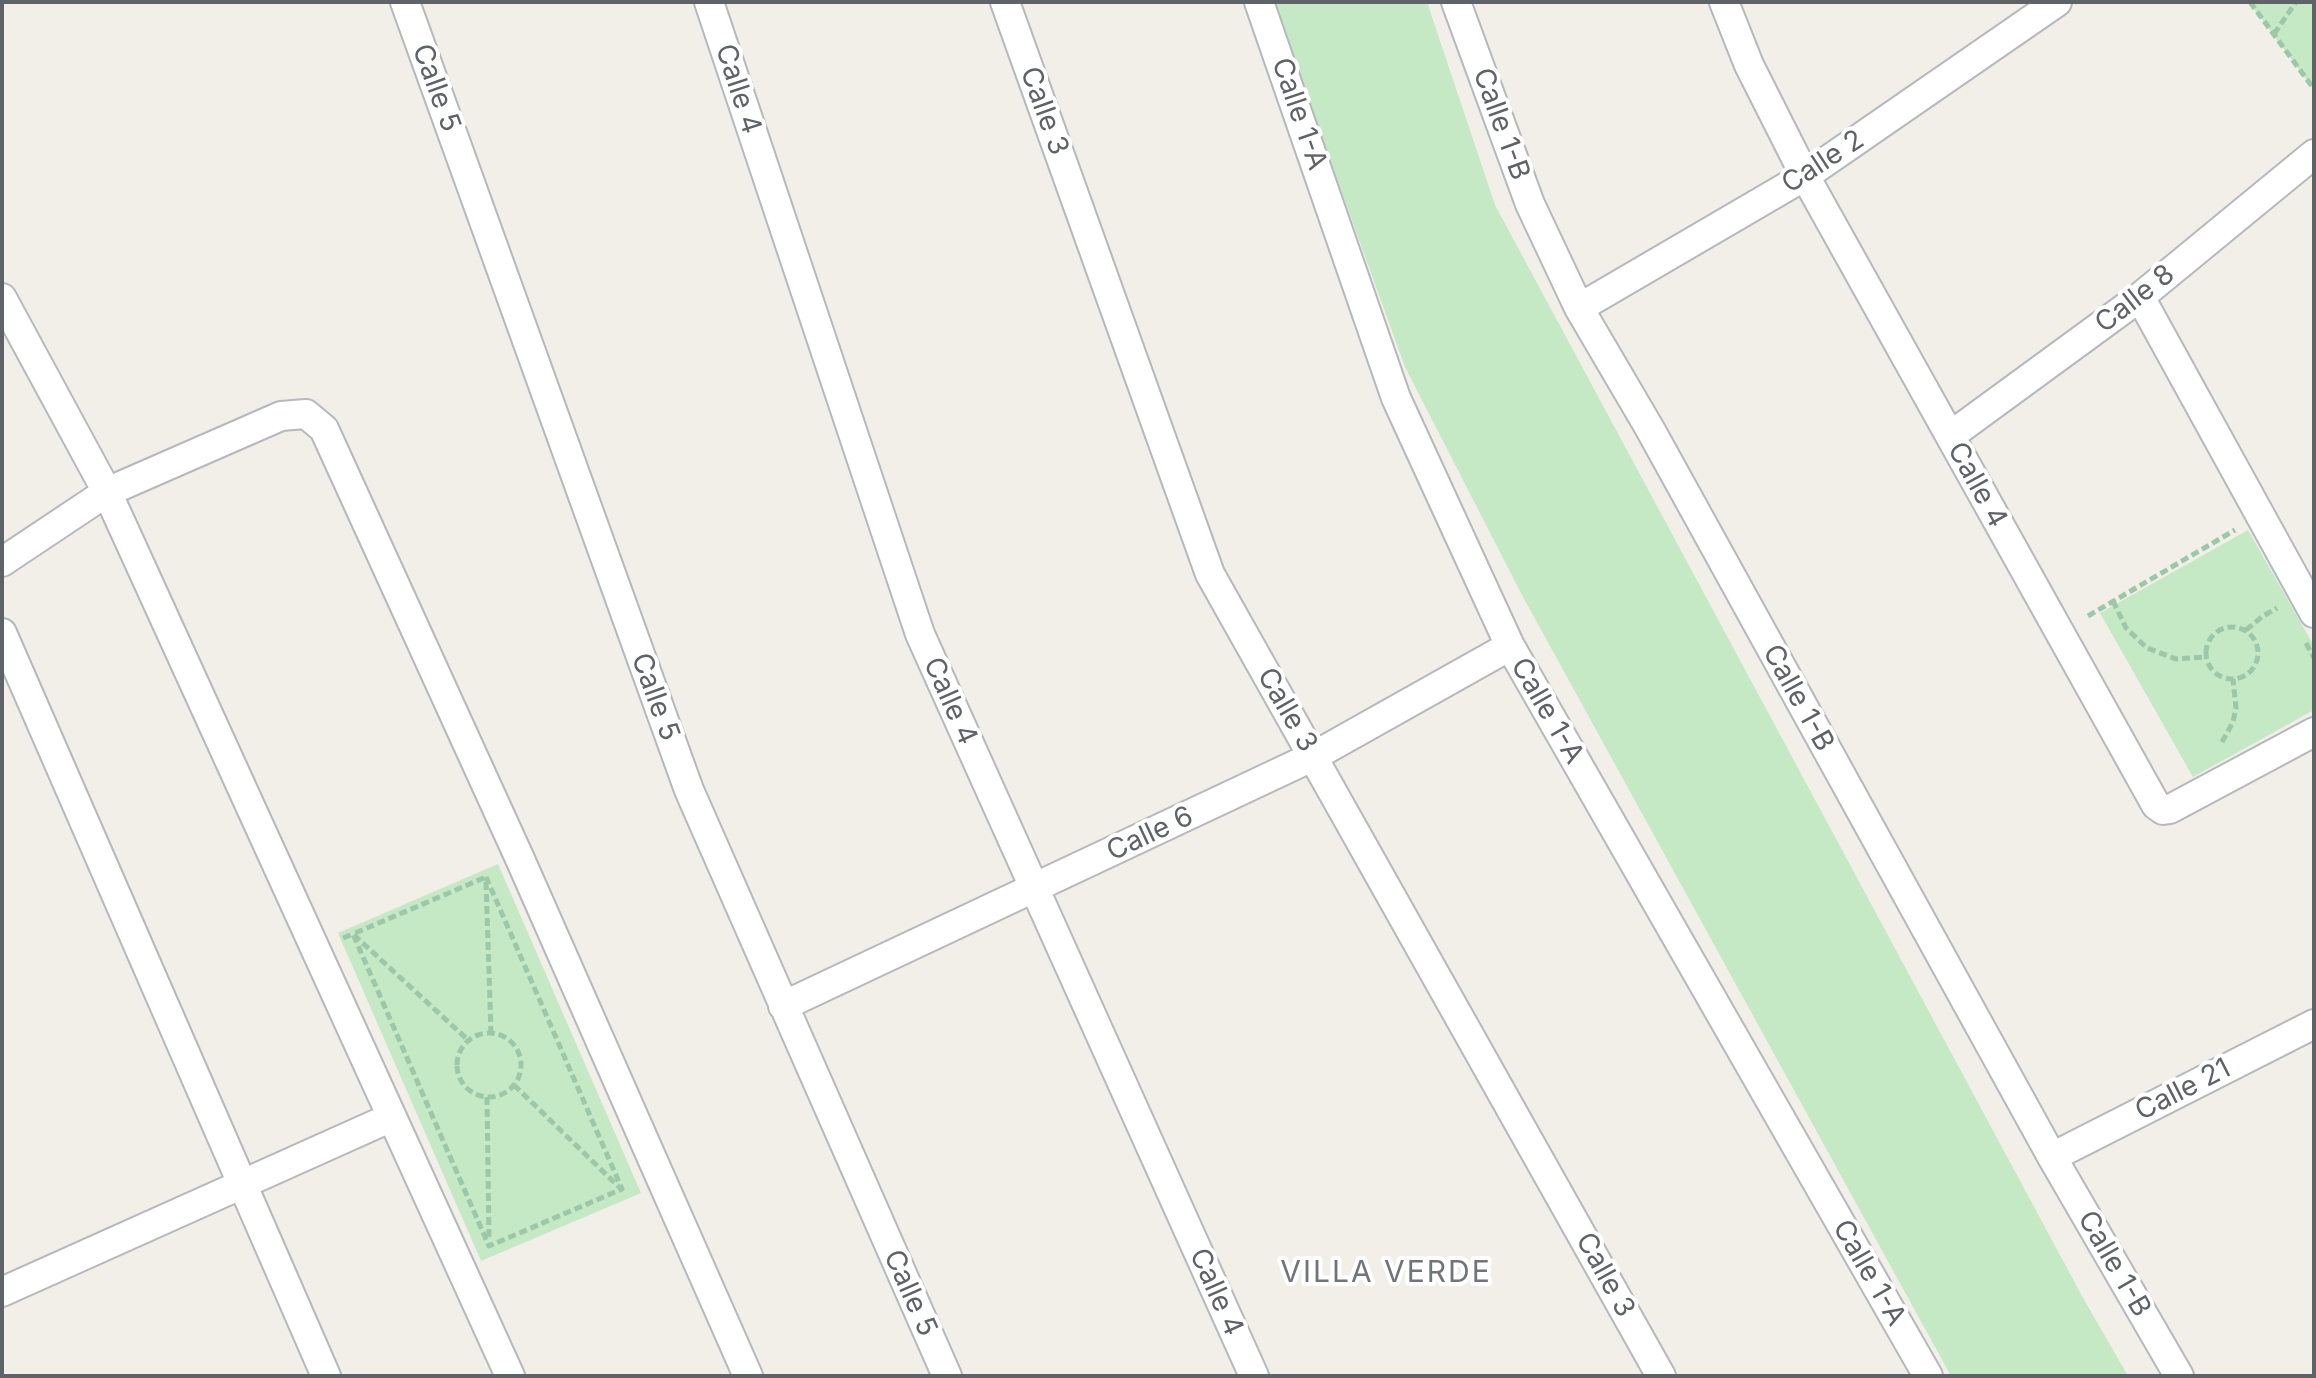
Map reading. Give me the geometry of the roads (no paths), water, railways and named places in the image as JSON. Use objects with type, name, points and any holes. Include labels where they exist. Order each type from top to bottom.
[{"type":"street","name":"Calle 5","points":[[405,2],[689,790],[947,1376]]},
{"type":"street","name":"Calle 4","points":[[709,2],[920,634],[1254,1376]]},
{"type":"street","name":"Calle 3","points":[[1005,2],[1210,574],[1661,1376]]},
{"type":"street","name":"Calle 1-A","points":[[1259,2],[1396,398],[1510,646],[1928,1376]]},
{"type":"street","name":"Calle 1-B","points":[[1456,2],[1530,204],[1579,308],[1665,457],[2052,1157],[2179,1376]]},
{"type":"street","name":"Calle 4","points":[[1724,2],[1749,65],[1805,176],[2156,805],[2163,810],[2170,809],[2314,732]]},
{"type":"street","name":"Calle 2","points":[[1579,308],[1805,176],[2057,2]]},
{"type":"street","name":"Calle 8","points":[[1950,436],[2140,297],[2314,154]]},
{"type":"street","points":[[2140,297],[2314,613]]},
{"type":"street","points":[[2,298],[107,492],[510,1376]]},
{"type":"street","points":[[2,562],[107,492],[281,416],[306,414],[324,429],[520,859],[748,1376]]},
{"type":"street","points":[[2,633],[326,1376]]},
{"type":"street","name":"Calle 6","points":[[783,1006],[1314,756],[1510,646]]},
{"type":"street","name":"Calle 21","points":[[2052,1157],[2314,1024]]},
{"type":"street","points":[[2,1292],[392,1117]]},
{"type":"district","name":"VILLA VERDE","points":[[1386,1273]]}]
